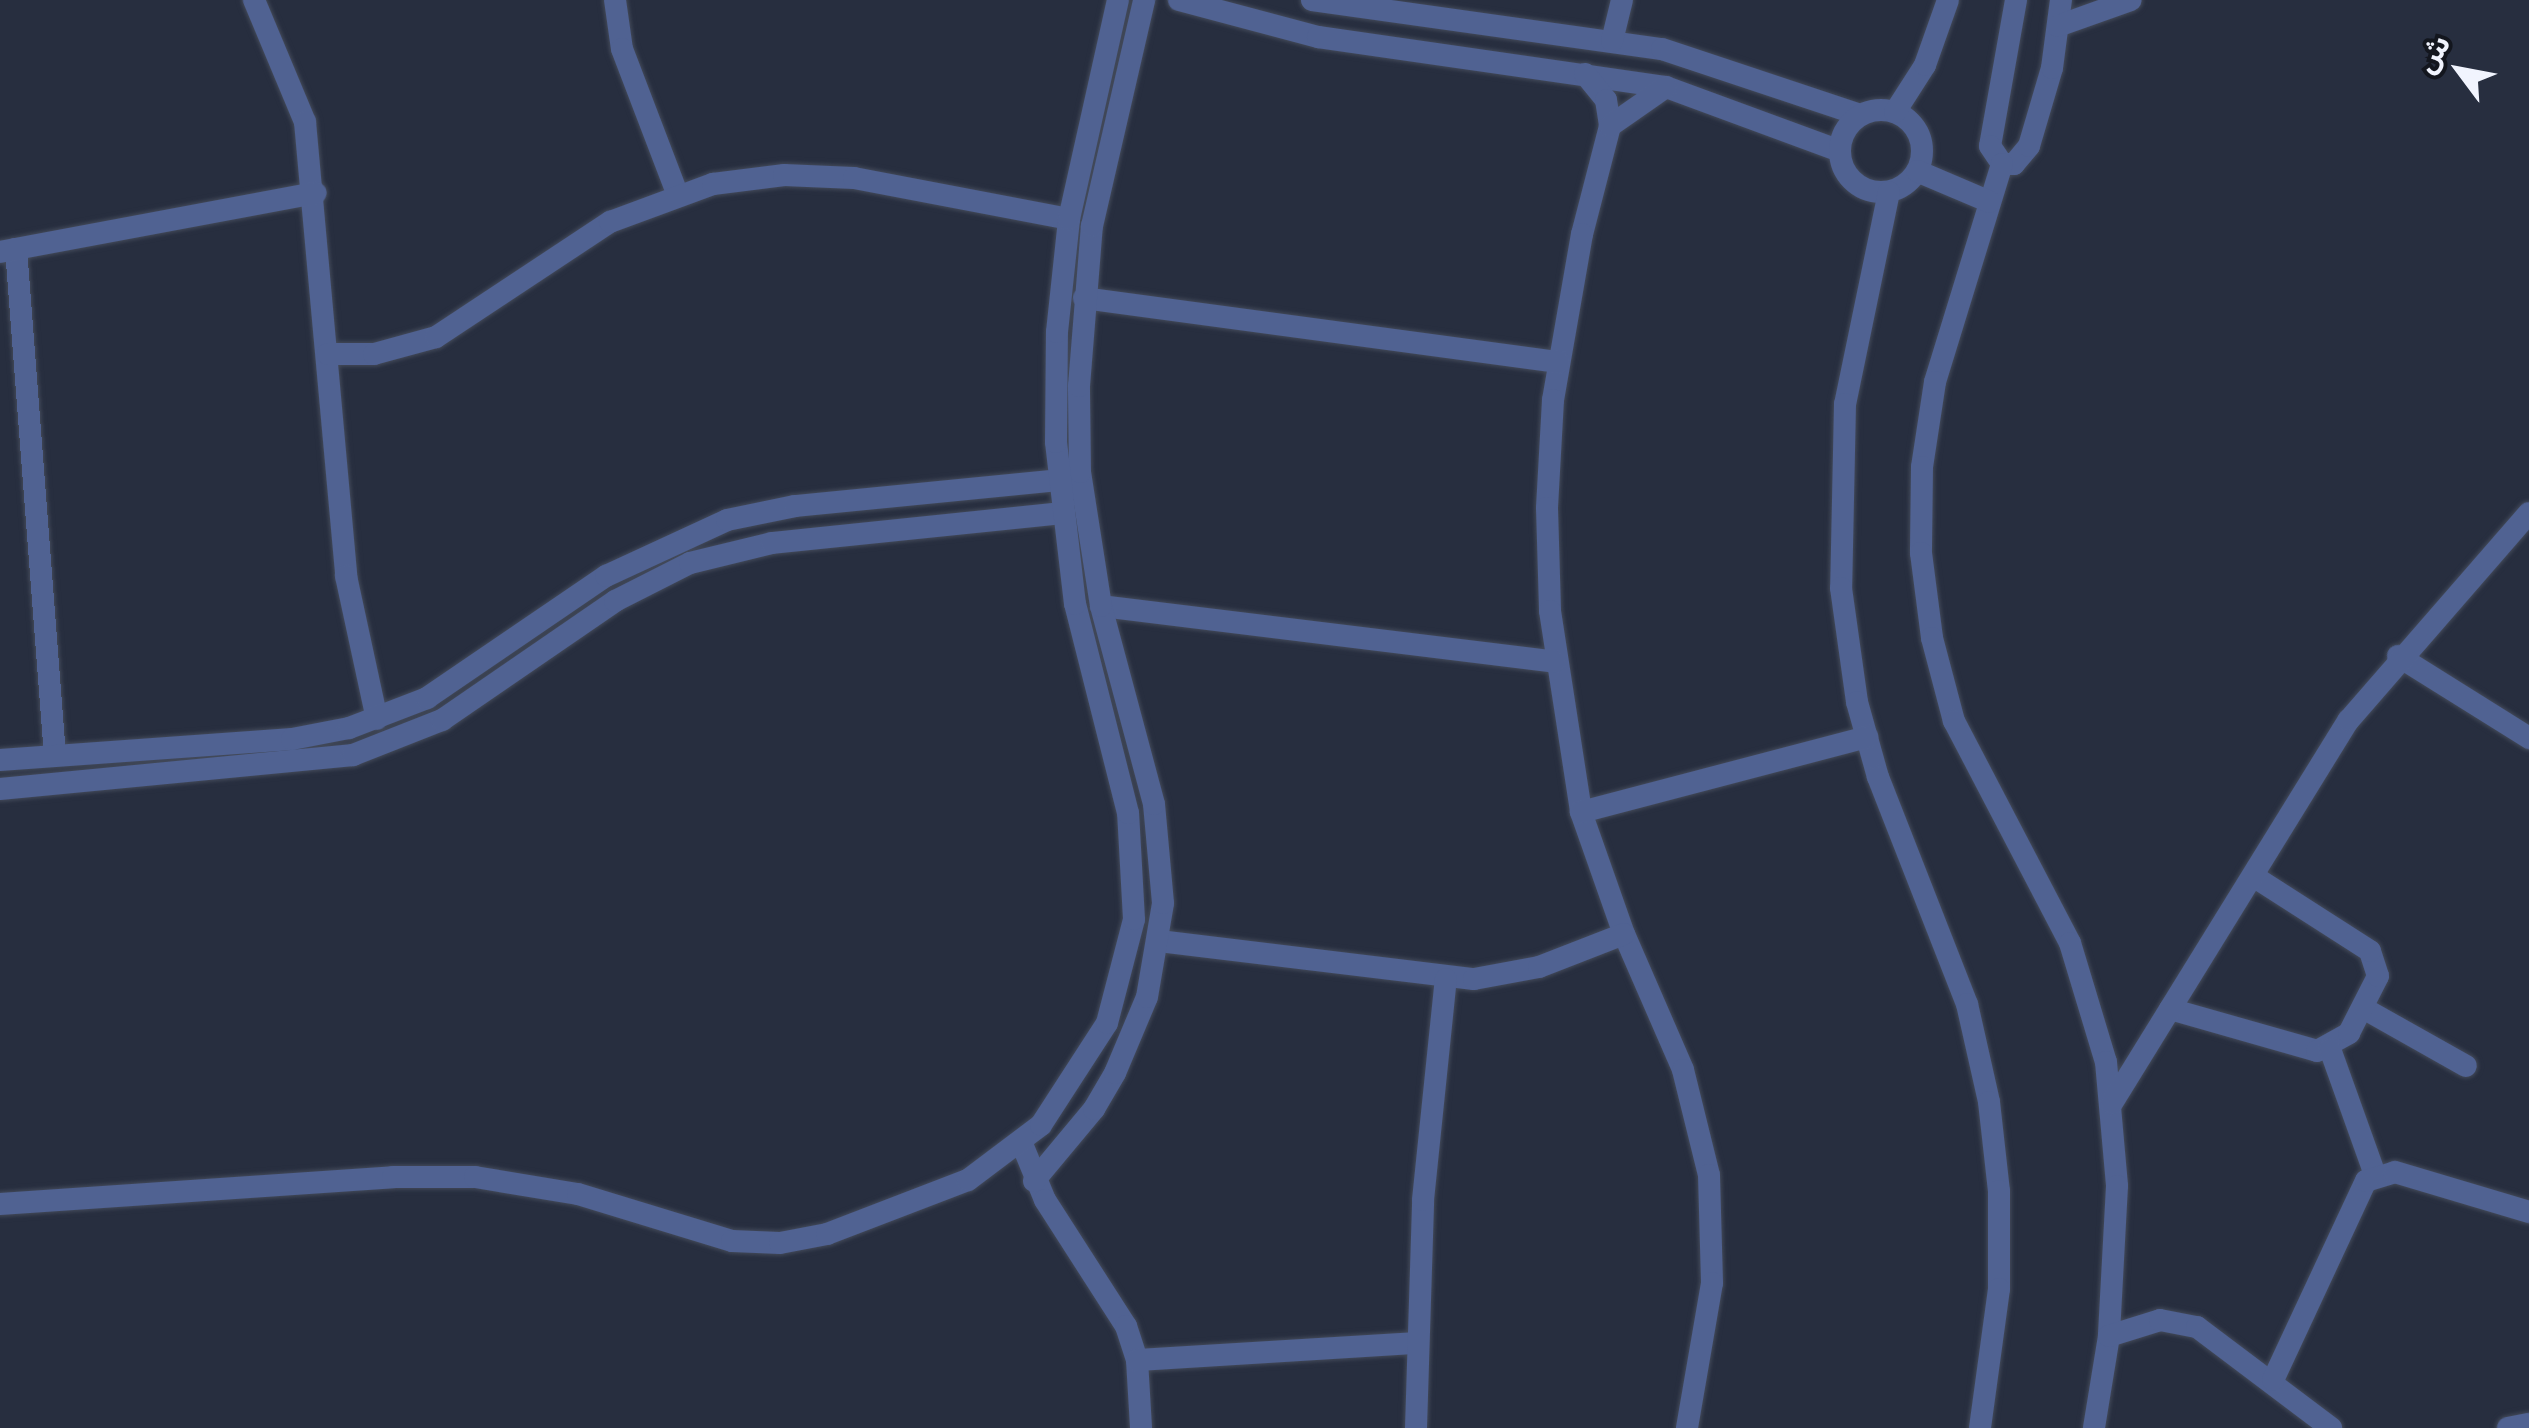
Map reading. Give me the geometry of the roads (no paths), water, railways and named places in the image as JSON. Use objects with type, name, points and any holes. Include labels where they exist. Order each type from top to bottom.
[{"type":"street","points":[[254,0],[306,122],[316,193],[346,576],[377,720]]},
{"type":"street","points":[[615,0],[622,48],[677,193]]},
{"type":"street","points":[[0,1204],[392,1176],[475,1178],[578,1194],[732,1240],[780,1243],[827,1234],[948,1189],[1022,1144],[1072,1084],[1107,1023],[1128,955],[1136,884],[1128,813],[1075,604],[1058,480],[1058,332],[1069,218],[1118,0]]},
{"type":"street","points":[[1034,1181],[1094,1109],[1114,1073],[1146,998],[1163,902],[1154,804],[1101,606],[1080,472],[1084,298],[1104,154],[1144,0]]},
{"type":"street","points":[[1179,0],[1318,36],[1666,87],[1840,151]]},
{"type":"street","points":[[1312,0],[1612,41],[1712,62],[1860,116],[1895,112]]},
{"type":"street","points":[[1612,41],[1622,0]]},
{"type":"street","points":[[1895,112],[1925,64],[1948,0]]},
{"type":"street","points":[[2002,164],[1990,146],[2016,0]]},
{"type":"street","points":[[2002,164],[2014,164],[2029,146],[2061,0]]},
{"type":"street","points":[[2058,26],[2131,0]]},
{"type":"street","points":[[1584,74],[1606,100],[1610,126],[1559,362],[1547,508],[1555,662],[1582,812],[1624,934],[1683,1070],[1708,1176],[1712,1283],[1687,1428]]},
{"type":"street","points":[[1610,126],[1666,87]]},
{"type":"street","points":[[1895,112],[1920,136],[1917,172]]},
{"type":"street","points":[[1860,116],[1845,130],[1840,151],[1855,183],[1888,192]]},
{"type":"street","points":[[2002,164],[1927,424],[1920,510],[1925,595],[1941,680],[1970,761],[2054,905],[2084,981],[2112,1103],[2117,1186],[2109,1336],[2094,1428]]},
{"type":"street","points":[[1917,172],[1888,192],[1855,335],[1840,473],[1842,588],[1867,737],[1893,823],[1967,1004],[1989,1102],[1999,1191],[1999,1289],[1980,1428]]},
{"type":"street","points":[[1917,172],[1990,202]]},
{"type":"street","points":[[328,354],[374,354],[436,336],[610,222],[677,193],[748,178],[819,175],[1069,218]]},
{"type":"street","points":[[55,756],[8,250],[316,193]]},
{"type":"street","points":[[1084,298],[1559,362]]},
{"type":"street","points":[[0,760],[292,739],[377,720],[451,684],[622,567],[697,531],[795,506],[1058,480]]},
{"type":"street","points":[[0,789],[353,756],[442,720],[614,600],[690,562],[772,543],[1061,513]]},
{"type":"street","points":[[2112,1103],[2349,720],[2398,656],[2529,513]]},
{"type":"street","points":[[1101,606],[1555,662]]},
{"type":"street","points":[[2398,656],[2529,738]]},
{"type":"street","points":[[1582,812],[1867,737]]},
{"type":"street","points":[[2252,876],[2370,951],[2378,976],[2364,1008],[2330,1049]]},
{"type":"street","points":[[1158,941],[1446,979],[1518,973],[1624,934]]},
{"type":"street","points":[[1416,1428],[1414,1343],[1446,979]]},
{"type":"street","points":[[2364,1008],[2466,1066]]},
{"type":"street","points":[[2170,1010],[2330,1049]]},
{"type":"street","points":[[2330,1049],[2376,1175]]},
{"type":"street","points":[[1022,1144],[1034,1181],[1126,1326],[1136,1360],[1141,1428]]},
{"type":"street","points":[[2274,1380],[2352,1199],[2376,1175],[2405,1174],[2529,1212]]},
{"type":"street","points":[[2109,1336],[2141,1323],[2179,1322],[2214,1336],[2331,1428]]},
{"type":"street","points":[[1136,1360],[1414,1343]]},
{"type":"street","points":[[2508,1428],[2529,1424]]}]
